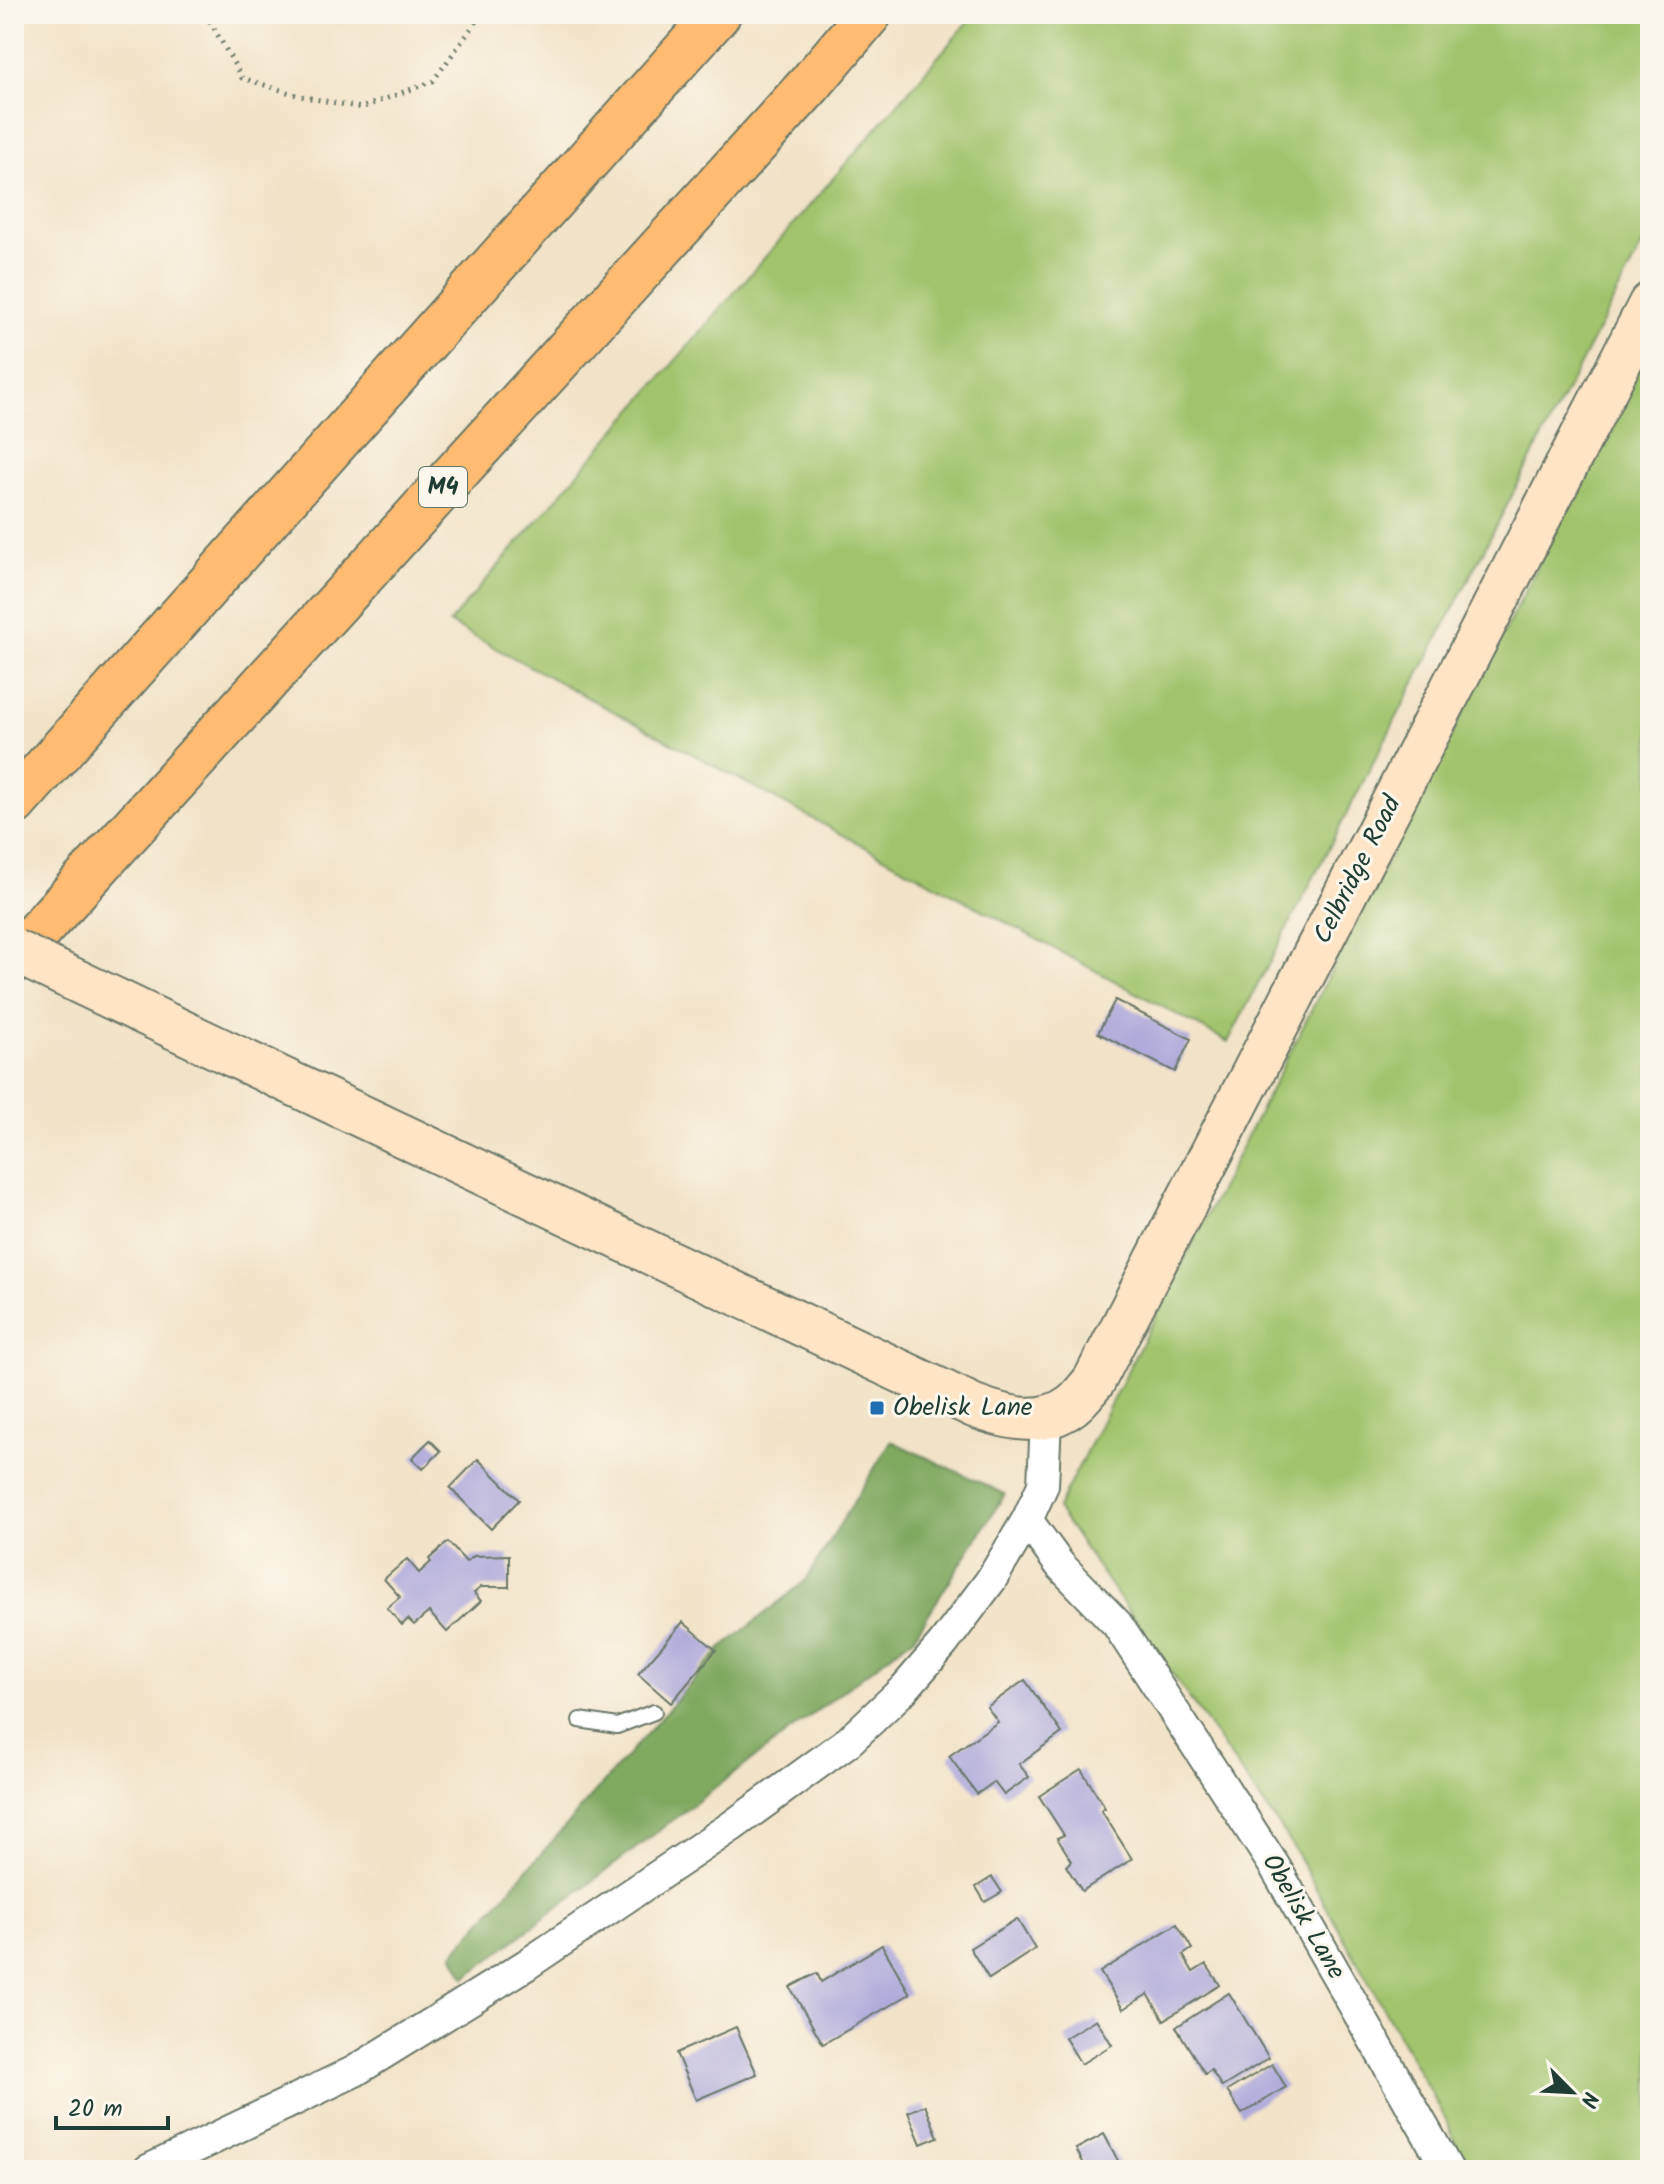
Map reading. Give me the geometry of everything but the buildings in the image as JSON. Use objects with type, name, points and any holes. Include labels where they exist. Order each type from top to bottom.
[{"type":"highway","points":[[14,803],[718,14]]},
{"type":"highway","name":"M4","points":[[14,958],[767,131],[869,14]]},
{"type":"main road","name":"Celbridge Road","points":[[1046,1419],[1073,1405],[1094,1381],[1650,304]]},
{"type":"main road","points":[[14,951],[974,1406],[1006,1418],[1046,1419]]},
{"type":"street","points":[[148,2170],[355,2071],[526,1965],[732,1826],[849,1741],[903,1690],[943,1644],[991,1580],[1027,1520],[1043,1485],[1046,1419]]},
{"type":"street","name":"Obelisk Lane","points":[[1027,1520],[1060,1565],[1117,1624],[1275,1867],[1448,2170]]},
{"type":"lane","points":[[580,1720],[617,1726],[654,1712]]},
{"type":"path","points":[[206,14],[242,78],[300,96],[361,108],[433,81],[482,14]]},
{"type":"green space","points":[[975,14],[1650,14],[1650,230],[1228,1042],[449,623]]},
{"type":"green space","points":[[1650,346],[1650,2170],[1467,2170],[1446,2120],[1290,1842],[1057,1509]]},
{"type":"green space","points":[[891,1441],[1005,1494],[914,1637],[465,1978],[453,1954],[721,1649],[806,1580]]},
{"type":"place","name":"Obelisk Lane","points":[[877,1408]]}]
